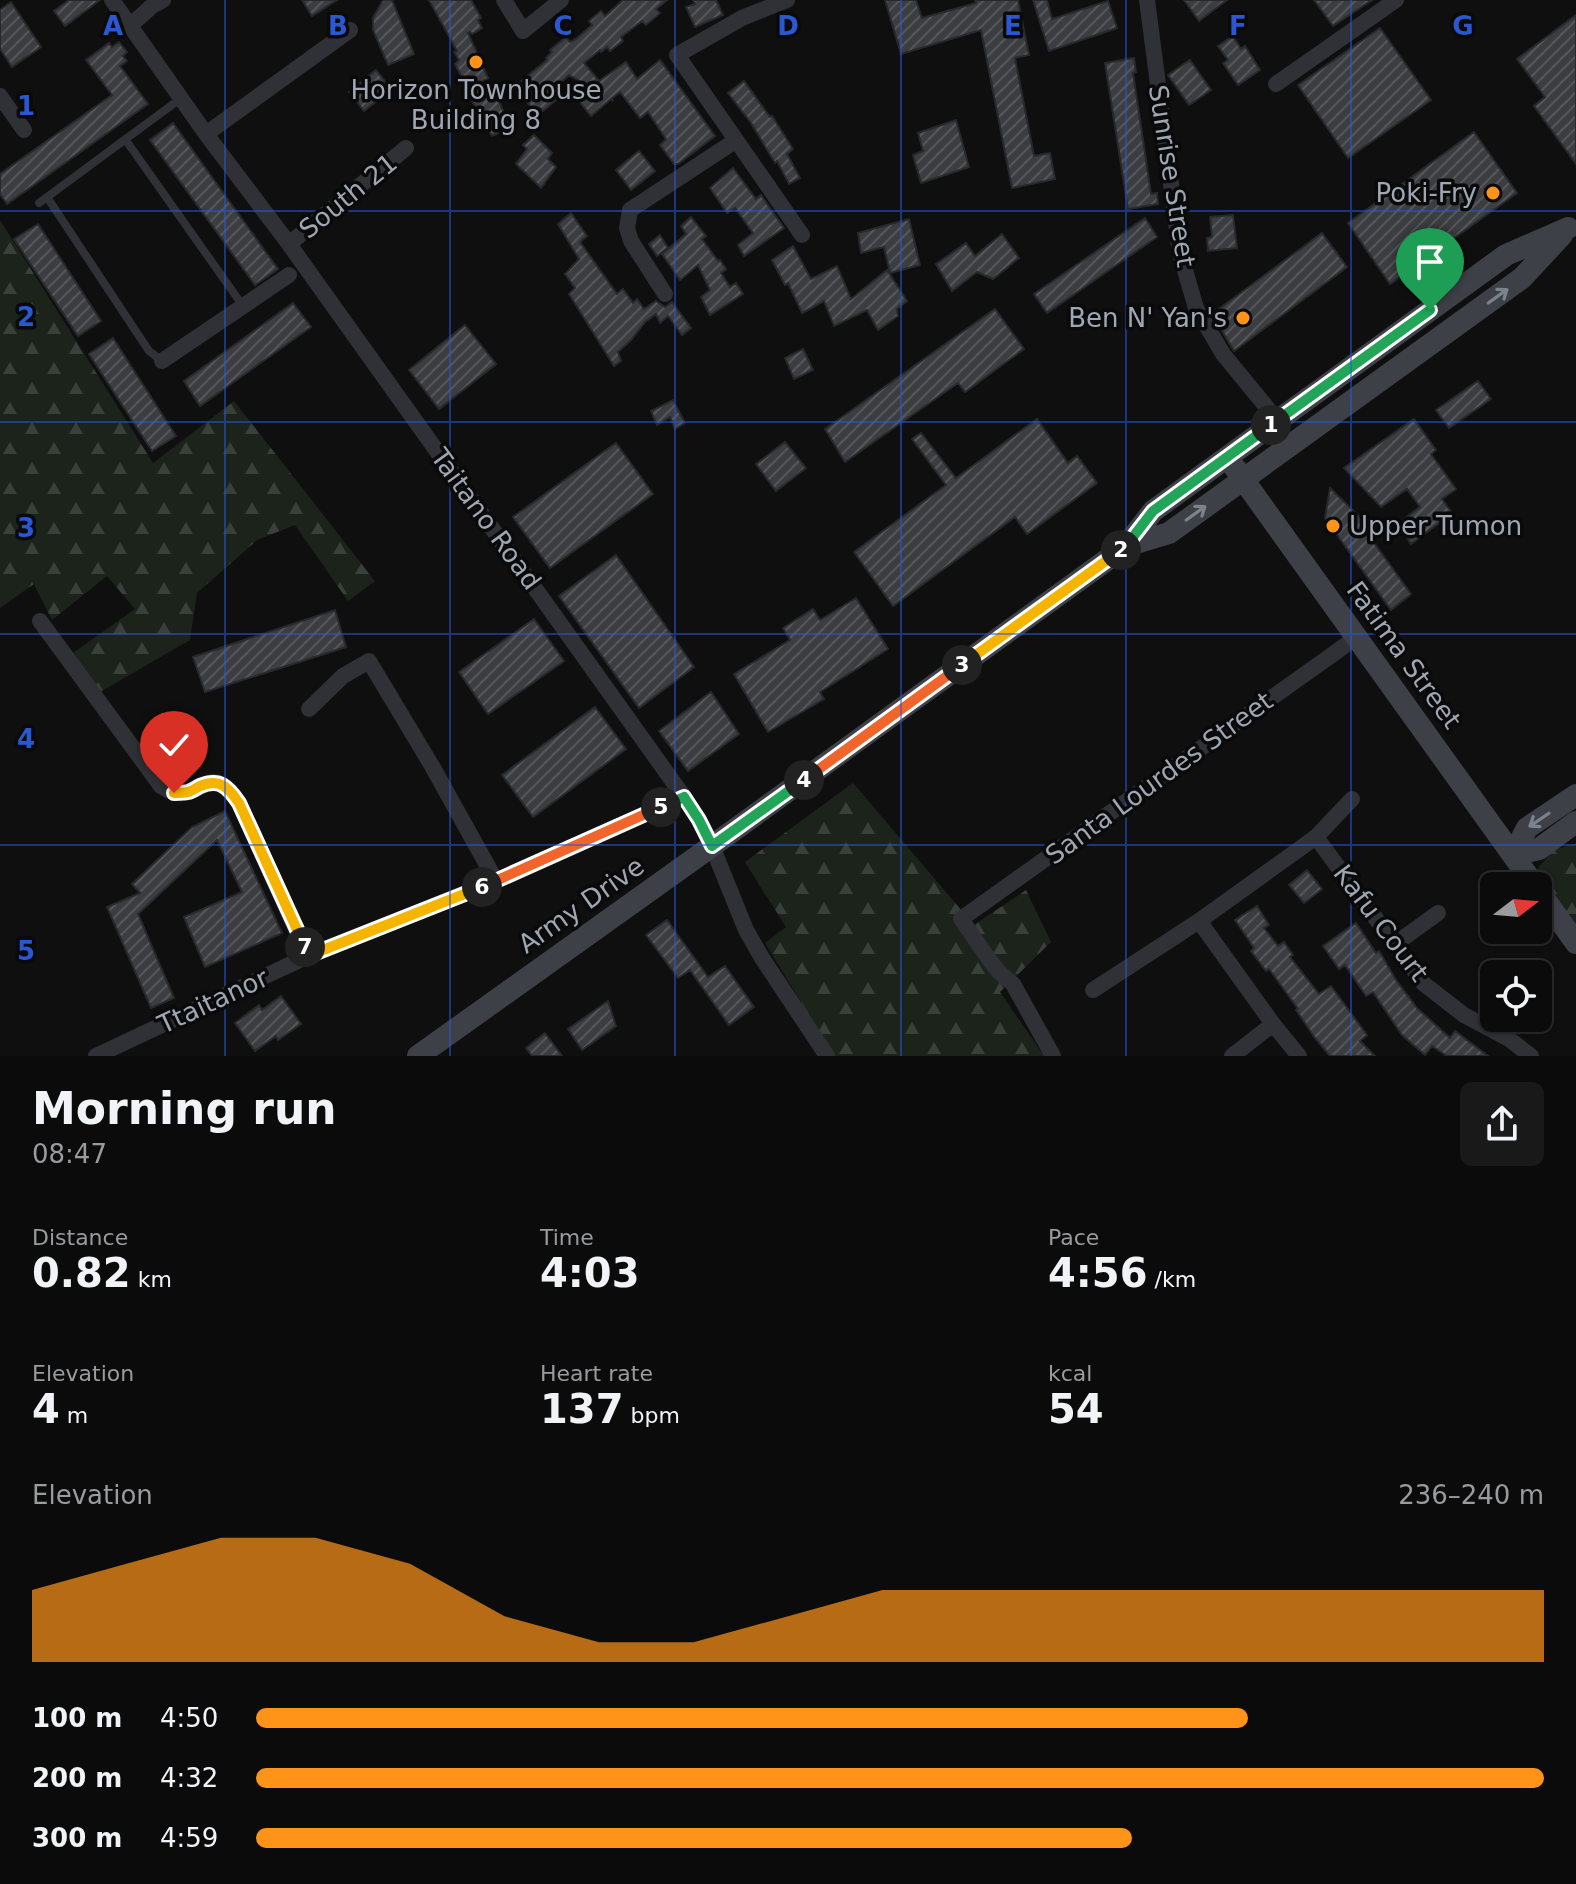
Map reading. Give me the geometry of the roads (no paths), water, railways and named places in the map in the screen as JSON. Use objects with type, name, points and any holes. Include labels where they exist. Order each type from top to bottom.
[{"type":"main road","name":"Army Drive","points":[[418,1056],[1126,546],[1153,511],[1506,255],[1572,226]]},
{"type":"main road","name":"Army Drive","points":[[1126,546],[1169,533],[1243,480],[1522,278],[1572,226]]},
{"type":"main road","name":"Fatima Street","points":[[1227,457],[1525,872]]},
{"type":"main road","points":[[1513,855],[1527,828],[1576,795]]},
{"type":"main road","points":[[1513,855],[1539,849],[1576,822]]},
{"type":"main road","name":"Fatima Street","points":[[1552,909],[1576,943]]},
{"type":"street","name":"Taitano Road","points":[[112,0],[684,797],[712,846],[746,930],[827,1056]]},
{"type":"street","points":[[131,25],[163,0]]},
{"type":"street","points":[[504,0],[523,31],[561,0]]},
{"type":"street","points":[[787,0],[742,18],[677,55],[802,235]]},
{"type":"street","name":"Sunrise Street","points":[[1147,0],[1180,253],[1196,308],[1223,354],[1278,421]]},
{"type":"street","points":[[1276,84],[1396,0]]},
{"type":"street","points":[[206,134],[350,30]]},
{"type":"street","points":[[0,96],[24,130]]},
{"type":"street","points":[[665,294],[631,241],[627,228],[630,210],[735,141]]},
{"type":"street","name":"South 21","points":[[289,244],[406,148]]},
{"type":"street","points":[[162,361],[289,275]]},
{"type":"street","points":[[40,621],[161,786],[174,793],[188,792],[216,782],[225,785],[232,793],[308,956]]},
{"type":"street","name":"Santa Lourdes Street","points":[[1053,1056],[1013,984],[1000,973],[961,919],[1357,637]]},
{"type":"street","points":[[309,709],[343,676],[369,661],[440,779],[496,881]]},
{"type":"street","name":"Ttaitanor","points":[[96,1056],[308,956],[496,881],[684,797]]},
{"type":"street","points":[[1093,990],[1199,921],[1316,837],[1352,799]]},
{"type":"street","name":"Kafu Court","points":[[1316,837],[1424,984],[1464,1015],[1509,1039],[1531,1056]]},
{"type":"street","points":[[1395,944],[1438,913]]},
{"type":"street","points":[[1199,921],[1299,1056]]},
{"type":"street","points":[[1232,1056],[1273,1024]]},
{"type":"lane","points":[[162,361],[149,351],[43,200],[181,98]]},
{"type":"lane","points":[[125,139],[243,306]]},
{"type":"place","name":"Horizon Townhouse Building 8","points":[[476,62]]},
{"type":"place","name":"Poki-Fry","points":[[1493,193]]},
{"type":"place","name":"Ben N' Yan's","points":[[1243,318]]},
{"type":"place","name":"Upper Tumon","points":[[1333,526]]}]
